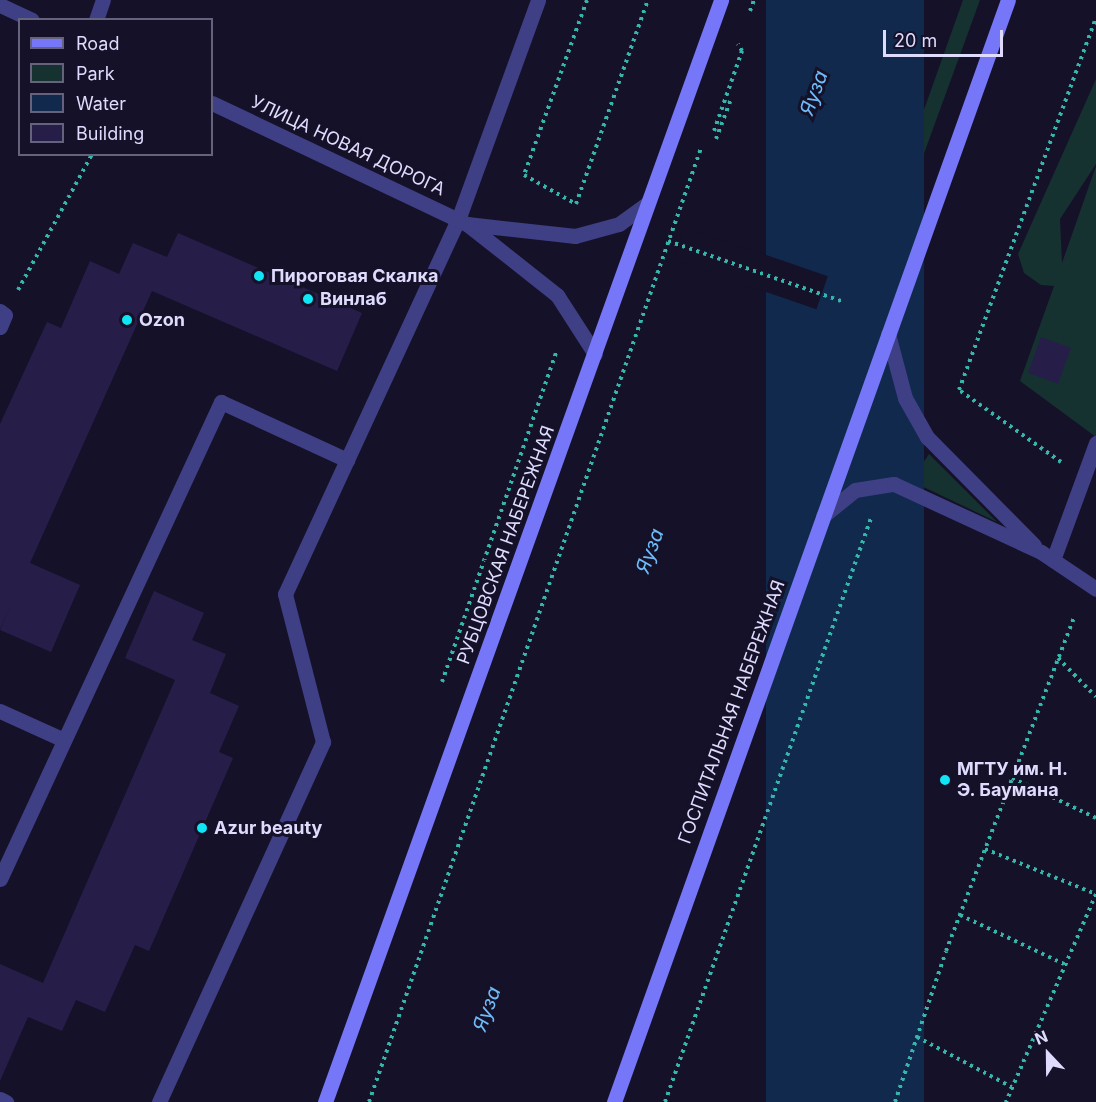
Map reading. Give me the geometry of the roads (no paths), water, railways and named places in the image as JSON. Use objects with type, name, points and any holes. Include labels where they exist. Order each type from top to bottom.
[{"type":"main road","name":"РУБЦОВСКАЯ НАБЕРЕЖНАЯ","points":[[325,1102],[721,0]]},
{"type":"main road","name":"ГОСПИТАЛЬНАЯ НАБЕРЕЖНАЯ","points":[[614,1102],[1008,0]]},
{"type":"street","points":[[97,18],[103,0]]},
{"type":"street","points":[[159,1102],[323,742],[285,594],[347,460],[463,222],[538,0]]},
{"type":"street","points":[[0,5],[28,18]]},
{"type":"street","name":"УЛИЦА НОВАЯ ДОРОГА","points":[[213,103],[463,222],[557,295],[595,354]]},
{"type":"street","name":"УЛИЦА НОВАЯ ДОРОГА","points":[[463,222],[575,236],[619,224],[647,204]]},
{"type":"street","points":[[888,334],[905,398],[927,436],[1047,556]]},
{"type":"street","points":[[0,879],[221,402],[347,460]]},
{"type":"street","points":[[1047,556],[1083,478],[1096,443]]},
{"type":"street","points":[[823,516],[855,490],[894,484],[1047,556],[1096,589]]},
{"type":"street","points":[[0,711],[64,740]]},
{"type":"street","points":[[0,1099],[6,1102]]},
{"type":"water","name":"Яуза","points":[[766,0],[924,0],[924,1102],[766,1102]]},
{"type":"place","name":"Пироговая Скалка","points":[[259,276]]},
{"type":"place","name":"Винлаб","points":[[308,299]]},
{"type":"place","name":"Ozon","points":[[127,320]]},
{"type":"place","name":"МГТУ им. Н. Э. Баумана","points":[[945,780]]},
{"type":"place","name":"Azur beauty","points":[[202,828]]}]
